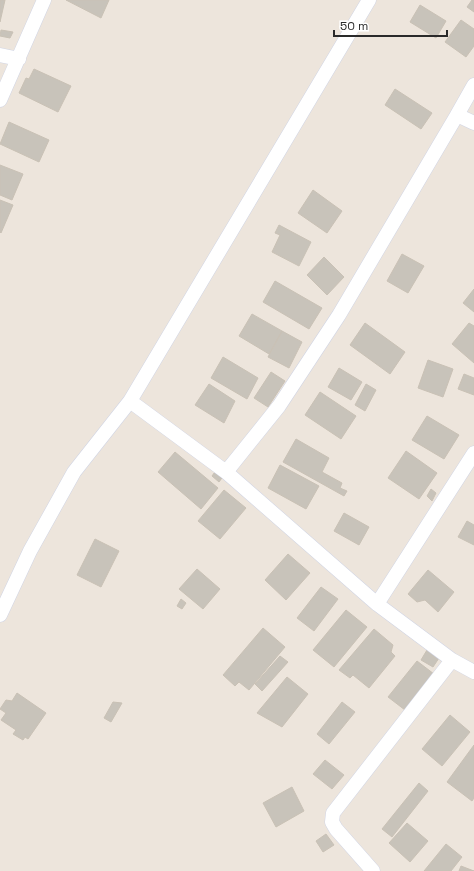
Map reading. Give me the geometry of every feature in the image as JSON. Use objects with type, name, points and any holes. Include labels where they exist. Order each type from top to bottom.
[{"type":"street","points":[[0,100],[44,0]]},
{"type":"street","points":[[0,615],[30,551],[74,472],[130,401],[369,0]]},
{"type":"street","points":[[0,55],[19,59]]},
{"type":"street","points":[[226,472],[279,406],[338,315],[474,85]]},
{"type":"street","points":[[457,115],[474,123]]},
{"type":"street","points":[[130,401],[226,472],[377,604],[452,660],[474,672]]},
{"type":"street","points":[[377,604],[474,453]]},
{"type":"street","points":[[373,871],[336,829],[332,822],[333,813],[452,660]]},
{"type":"building","points":[[0,0],[5,0],[0,22]]},
{"type":"building","points":[[66,0],[109,0],[101,18]]},
{"type":"building","points":[[472,0],[474,0],[474,12],[467,7]]},
{"type":"building","points":[[420,5],[446,21],[436,38],[410,22]]},
{"type":"building","points":[[461,20],[474,29],[474,46],[466,57],[445,42]]},
{"type":"building","points":[[1,30],[13,32],[10,38],[0,36]]},
{"type":"building","points":[[34,69],[71,86],[58,112],[19,93],[26,78],[29,79]]},
{"type":"building","points":[[395,89],[432,113],[421,129],[385,105]]},
{"type":"building","points":[[9,122],[49,140],[39,162],[0,144]]},
{"type":"building","points":[[0,165],[23,174],[12,200],[0,195]]},
{"type":"building","points":[[313,190],[342,211],[327,233],[298,213]]},
{"type":"building","points":[[0,200],[13,205],[1,233],[0,232]]},
{"type":"building","points":[[279,225],[311,242],[299,266],[272,252],[280,235],[275,233]]},
{"type":"building","points":[[402,254],[424,266],[408,293],[387,281]]},
{"type":"building","points":[[324,257],[344,277],[327,295],[307,275]]},
{"type":"building","points":[[275,281],[322,308],[309,329],[263,302]]},
{"type":"building","points":[[474,289],[474,312],[463,303]]},
{"type":"building","points":[[252,314],[282,331],[269,354],[239,336]]},
{"type":"building","points":[[365,323],[405,352],[390,374],[350,345]]},
{"type":"building","points":[[469,323],[474,326],[474,363],[452,344]]},
{"type":"building","points":[[282,331],[302,342],[289,368],[268,357]]},
{"type":"building","points":[[223,357],[258,378],[247,399],[211,378]]},
{"type":"building","points":[[428,360],[453,369],[443,397],[418,388]]},
{"type":"building","points":[[339,368],[362,382],[351,400],[328,387]]},
{"type":"building","points":[[271,372],[285,381],[268,407],[254,398]]},
{"type":"building","points":[[464,374],[474,378],[474,395],[458,389]]},
{"type":"building","points":[[209,384],[235,401],[224,423],[195,405]]},
{"type":"building","points":[[366,384],[376,390],[365,411],[355,405]]},
{"type":"building","points":[[320,392],[356,416],[341,439],[305,415]]},
{"type":"building","points":[[427,416],[459,435],[444,459],[412,440]]},
{"type":"building","points":[[296,439],[329,458],[322,472],[342,483],[340,488],[347,491],[344,496],[283,462]]},
{"type":"building","points":[[406,451],[437,473],[419,499],[388,478]]},
{"type":"building","points":[[175,452],[218,488],[201,509],[158,472]]},
{"type":"building","points":[[280,465],[319,486],[306,509],[268,488]]},
{"type":"building","points":[[217,469],[224,475],[219,482],[212,476]]},
{"type":"building","points":[[431,489],[436,493],[432,501],[427,496]]},
{"type":"building","points":[[224,490],[246,508],[220,539],[198,521]]},
{"type":"building","points":[[344,513],[369,527],[359,545],[334,531]]},
{"type":"building","points":[[467,521],[474,525],[474,545],[458,537]]},
{"type":"building","points":[[95,539],[119,551],[101,587],[77,575]]},
{"type":"building","points":[[288,554],[310,573],[286,600],[265,580]]},
{"type":"building","points":[[197,569],[220,589],[203,609],[179,589]]},
{"type":"building","points":[[428,570],[454,592],[438,612],[425,600],[417,602],[408,594]]},
{"type":"building","points":[[321,587],[338,599],[314,631],[297,618]]},
{"type":"building","points":[[181,599],[186,603],[182,609],[177,606]]},
{"type":"building","points":[[346,610],[367,627],[334,667],[313,650]]},
{"type":"building","points":[[263,628],[285,647],[249,690],[239,682],[235,686],[223,675]]},
{"type":"building","points":[[374,629],[393,645],[391,652],[395,656],[369,688],[353,675],[350,678],[339,670]]},
{"type":"building","points":[[427,650],[439,658],[433,667],[421,660]]},
{"type":"building","points":[[280,656],[288,662],[262,691],[255,684]]},
{"type":"building","points":[[417,661],[434,674],[405,710],[388,697]]},
{"type":"building","points":[[287,677],[308,694],[282,727],[257,713]]},
{"type":"building","points":[[17,693],[46,713],[28,739],[25,737],[23,740],[13,734],[16,730],[1,720],[6,713],[0,709],[6,700],[12,701]]},
{"type":"building","points":[[113,702],[122,703],[111,722],[104,718]]},
{"type":"building","points":[[342,702],[355,712],[329,744],[317,734]]},
{"type":"building","points":[[450,715],[470,732],[442,766],[422,749]]},
{"type":"building","points":[[474,745],[474,798],[472,801],[447,782]]},
{"type":"building","points":[[325,760],[344,775],[332,789],[313,774]]},
{"type":"building","points":[[419,783],[428,791],[392,837],[382,829]]},
{"type":"building","points":[[292,787],[304,811],[276,827],[263,803]]},
{"type":"building","points":[[407,823],[428,841],[410,862],[389,843]]},
{"type":"building","points":[[326,834],[334,845],[323,852],[316,841]]},
{"type":"building","points":[[446,844],[462,857],[451,871],[424,871]]},
{"type":"building","points":[[461,866],[474,871],[459,871]]}]
